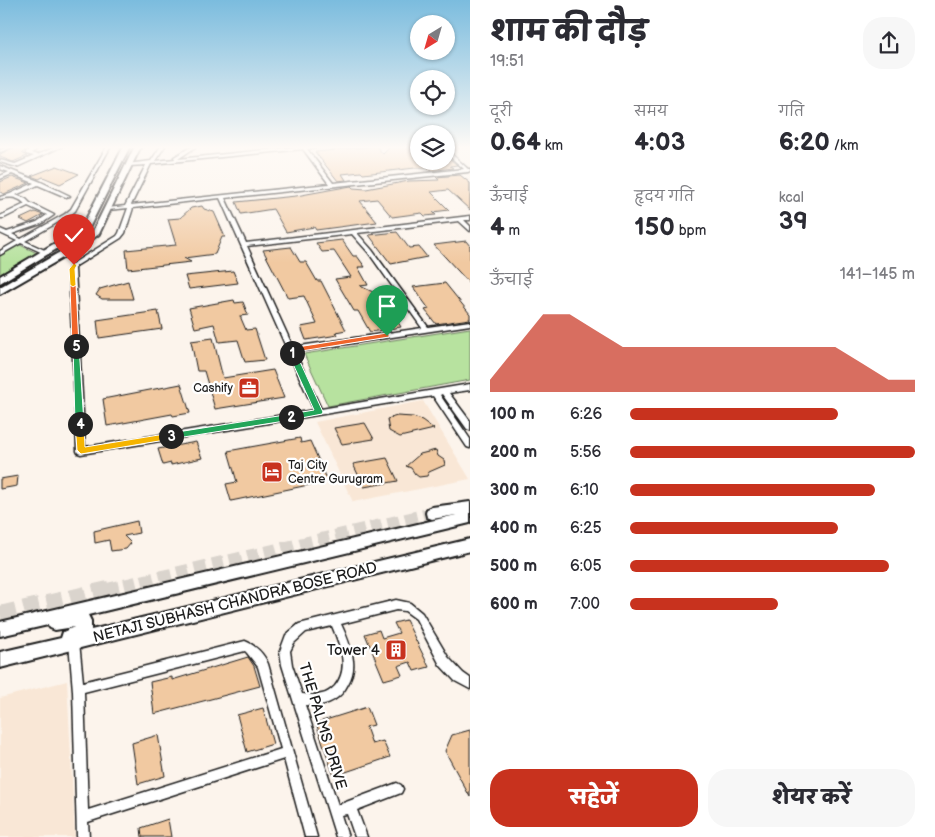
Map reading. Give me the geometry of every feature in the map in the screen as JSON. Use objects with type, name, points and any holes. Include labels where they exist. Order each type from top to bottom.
[{"type":"main road","points":[[0,280],[85,228],[107,185]]},
{"type":"main road","points":[[0,291],[96,232],[119,185]]},
{"type":"main road","points":[[432,513],[470,507]]},
{"type":"main road","name":"NETAJI SUBHASH CHANDRA BOSE ROAD","points":[[1,628],[470,517]]},
{"type":"main road","name":"NETAJI SUBHASH CHANDRA BOSE ROAD","points":[[5,659],[470,545]]},
{"type":"main road","points":[[1,628],[15,630],[75,619],[84,621],[85,628],[81,633],[23,648],[5,659]]},
{"type":"street","points":[[1,196],[12,195],[34,185]]},
{"type":"street","points":[[44,185],[68,196]]},
{"type":"street","points":[[0,253],[59,220],[73,210],[87,185]]},
{"type":"street","points":[[140,185],[129,207],[122,233],[119,237],[74,265],[72,269],[81,450],[470,388]]},
{"type":"street","points":[[108,209],[331,185]]},
{"type":"street","points":[[8,234],[39,222],[51,215],[12,195]]},
{"type":"street","points":[[222,197],[319,412]]},
{"type":"street","points":[[2,217],[28,204]]},
{"type":"street","points":[[244,245],[470,218]]},
{"type":"street","points":[[461,220],[470,229]]},
{"type":"street","points":[[0,230],[47,253]]},
{"type":"street","points":[[353,232],[370,251],[426,329]]},
{"type":"street","points":[[291,350],[470,323]]},
{"type":"street","points":[[444,392],[470,427]]},
{"type":"street","points":[[435,393],[470,445]]},
{"type":"street","name":"THE PALMS DRIVE","points":[[342,837],[287,665],[285,651],[290,639],[303,628],[396,605],[407,606],[418,616],[444,661],[459,677],[470,684]]},
{"type":"street","points":[[298,699],[324,700],[337,693],[346,680],[350,666],[345,644],[334,620]]},
{"type":"street","points":[[74,642],[79,688],[83,837]]},
{"type":"street","points":[[79,688],[245,646],[252,649],[263,664],[311,837]]},
{"type":"street","points":[[82,818],[288,752]]},
{"type":"street","points":[[334,812],[397,790]]},
{"type":"street","points":[[350,806],[361,837]]},
{"type":"shaded area","points":[[423,401],[470,479],[353,502],[315,422]]},
{"type":"shaded area","points":[[67,681],[75,837],[0,837],[0,698]]},
{"type":"green space","points":[[20,245],[37,253],[0,274],[0,256]]},
{"type":"green space","points":[[470,328],[470,380],[328,406],[304,354]]},
{"type":"building","points":[[0,185],[24,185],[4,194],[0,192]]},
{"type":"building","points":[[387,185],[470,185],[470,210],[448,190],[431,192],[449,210],[433,212],[436,215],[425,216],[422,213],[392,217],[377,199],[360,201],[377,222],[316,230],[314,227],[286,232],[273,209],[241,214],[236,202],[296,196],[351,186],[353,188],[366,189]]},
{"type":"building","points":[[202,206],[204,209],[214,212],[225,237],[222,237],[215,254],[184,258],[191,262],[128,269],[126,250],[176,245],[168,219],[180,218],[191,208]]},
{"type":"building","points":[[35,212],[43,215],[28,223],[20,219]]},
{"type":"building","points":[[397,232],[409,248],[419,247],[427,257],[391,264],[369,235]]},
{"type":"building","points":[[342,240],[353,256],[357,256],[365,267],[358,267],[368,285],[360,286],[386,298],[375,315],[395,312],[399,318],[396,319],[401,327],[370,332],[358,311],[354,311],[335,279],[351,277],[334,251],[322,252],[316,243]]},
{"type":"building","points":[[466,241],[470,246],[470,284],[434,245]]},
{"type":"building","points":[[291,247],[300,262],[306,262],[317,281],[321,281],[346,330],[336,332],[338,335],[306,340],[301,327],[317,324],[304,296],[288,298],[263,250]]},
{"type":"building","points":[[233,271],[238,283],[189,289],[185,276]]},
{"type":"building","points":[[128,281],[133,299],[102,299],[96,295],[100,289]]},
{"type":"building","points":[[445,283],[470,314],[470,319],[436,324],[425,310],[429,309],[413,287]]},
{"type":"building","points":[[234,300],[235,303],[243,302],[248,315],[240,316],[246,330],[255,329],[265,360],[245,362],[238,340],[219,342],[214,324],[195,328],[189,308]]},
{"type":"building","points":[[158,311],[162,329],[99,338],[97,320]]},
{"type":"building","points":[[213,338],[223,378],[273,370],[284,398],[215,409],[204,371],[197,371],[191,341]]},
{"type":"building","points":[[181,384],[190,413],[173,416],[172,414],[107,426],[103,399]]},
{"type":"building","points":[[397,416],[413,417],[422,420],[434,429],[400,437],[389,431],[387,419]]},
{"type":"building","points":[[365,423],[374,439],[342,444],[334,428]]},
{"type":"building","points":[[300,438],[301,443],[310,441],[328,481],[231,501],[226,484],[237,482],[228,451]]},
{"type":"building","points":[[196,442],[202,458],[163,465],[158,449]]},
{"type":"building","points":[[436,450],[438,456],[444,460],[445,465],[429,472],[427,476],[419,477],[411,468],[406,466],[420,454]]},
{"type":"building","points":[[387,458],[398,481],[364,487],[353,464]]},
{"type":"building","points":[[18,476],[17,486],[0,489],[0,479]]},
{"type":"building","points":[[137,521],[139,533],[124,536],[131,543],[126,549],[111,551],[109,540],[95,543],[94,531]]},
{"type":"building","name":"Tower 4","points":[[406,620],[429,667],[414,671],[410,662],[398,666],[402,675],[384,680],[365,634],[379,630],[382,638],[399,633],[394,623]]},
{"type":"building","points":[[248,657],[254,666],[260,686],[154,714],[150,682],[172,677],[172,680]]},
{"type":"building","points":[[367,707],[374,725],[366,727],[372,744],[383,741],[390,757],[334,776],[316,723]]},
{"type":"building","points":[[263,708],[273,744],[247,752],[237,715]]},
{"type":"building","points":[[470,730],[470,797],[445,751],[452,735]]},
{"type":"building","points":[[158,735],[165,776],[138,784],[132,743]]},
{"type":"building","points":[[168,819],[171,837],[142,837],[141,828]]},
{"type":"tunnel","points":[[107,589],[432,513]]},
{"type":"tunnel","points":[[0,614],[112,588]]},
{"type":"place","name":"Cashify","points":[[249,388]]},
{"type":"place","name":"Taj City Centre Gurugram","points":[[272,472]]},
{"type":"place","name":"Tower 4","points":[[396,650]]},
{"type":"route","points":[[74,265],[72,269],[81,450],[319,412],[291,350],[387,336]]}]
